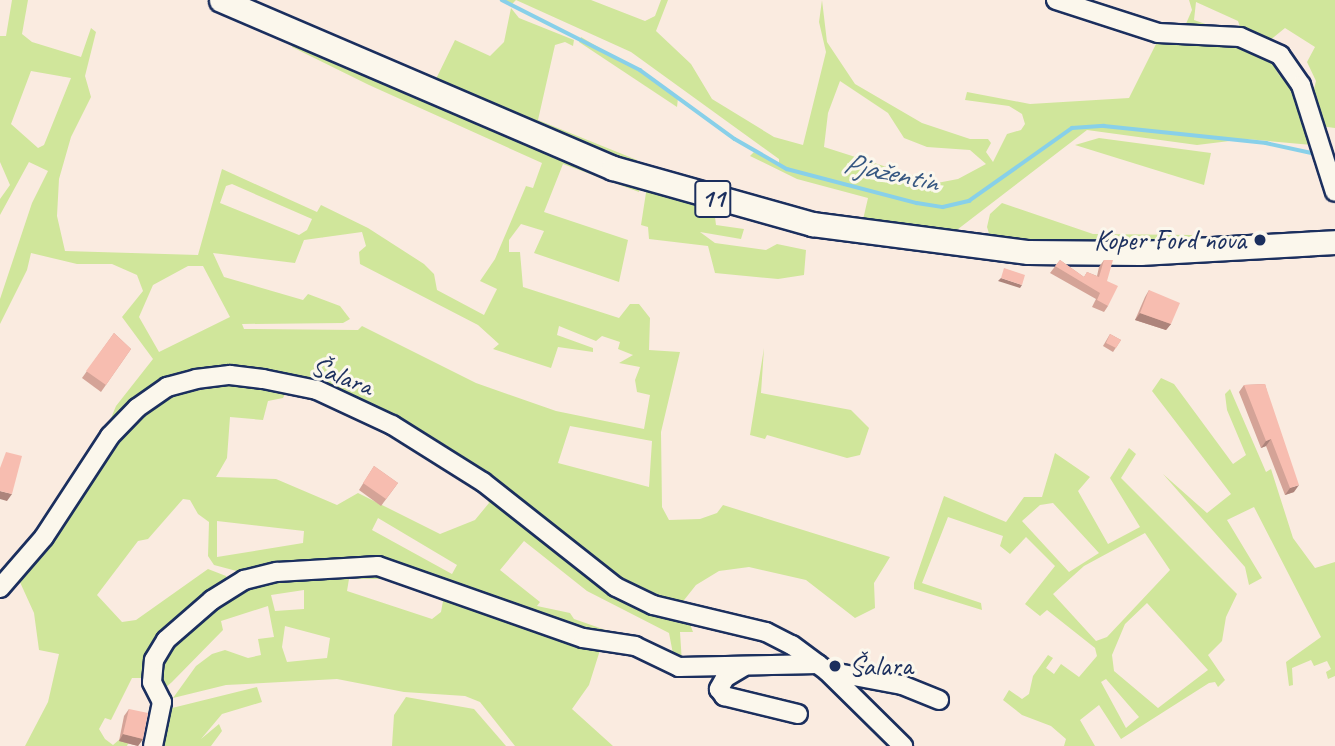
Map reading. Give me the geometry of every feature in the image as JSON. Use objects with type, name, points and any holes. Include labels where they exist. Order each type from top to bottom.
[{"type":"main road","name":"11","points":[[220,0],[474,111],[614,168],[682,190],[812,223],[929,242],[1028,252],[1140,253],[1335,242]]},
{"type":"street","points":[[1056,0],[1158,33],[1240,37],[1263,44],[1294,72],[1327,146],[1335,192]]},
{"type":"street","name":"Šalara","points":[[0,588],[44,537],[110,436],[137,408],[167,387],[230,375],[317,390],[392,425],[482,482],[616,587],[653,605],[766,632],[822,668],[904,746]]},
{"type":"street","points":[[153,746],[162,702],[152,682],[153,660],[166,640],[212,600],[244,580],[276,572],[378,566],[583,638],[635,646],[679,667],[822,668],[902,685],[939,700]]},
{"type":"street","points":[[743,667],[725,678],[719,689],[724,696],[798,714]]},
{"type":"green space","points":[[12,0],[28,0],[22,34],[32,42],[81,57],[91,28],[96,32],[85,76],[91,97],[71,137],[59,179],[57,216],[65,251],[198,255],[222,169],[317,212],[321,205],[368,228],[424,264],[434,274],[437,290],[484,315],[497,289],[480,281],[495,259],[526,186],[533,188],[542,163],[292,47],[294,40],[640,184],[639,192],[563,164],[544,212],[628,240],[619,282],[534,253],[544,231],[521,224],[509,240],[509,252],[520,252],[523,287],[619,318],[630,304],[639,304],[650,318],[649,350],[680,352],[661,432],[662,507],[669,520],[700,519],[717,513],[723,505],[890,557],[874,583],[875,608],[855,618],[806,580],[749,567],[719,571],[696,585],[677,609],[625,584],[347,395],[299,379],[201,370],[177,374],[164,379],[107,428],[116,406],[153,359],[122,317],[143,291],[137,275],[112,264],[77,264],[31,253],[27,270],[0,324],[0,299],[32,203],[48,171],[29,162],[0,215],[0,199],[10,185],[0,162],[0,36],[6,36]],"holes":[[[31,71],[71,78],[44,145],[38,148],[11,124]],[[232,184],[312,219],[307,230],[299,235],[220,203],[226,186]],[[362,232],[366,246],[359,252],[360,264],[478,325],[499,344],[493,349],[551,368],[558,347],[593,352],[593,348],[557,335],[559,326],[596,341],[602,336],[620,342],[618,349],[633,355],[619,363],[640,367],[635,380],[637,392],[650,395],[644,429],[556,411],[476,383],[362,326],[358,330],[244,329],[242,324],[343,323],[350,319],[340,306],[308,294],[303,300],[224,277],[213,253],[295,263],[304,240]],[[188,266],[203,266],[230,317],[159,352],[139,317],[153,285]],[[570,426],[652,441],[649,487],[558,463]]]},
{"type":"green space","points":[[516,0],[591,0],[645,21],[655,16],[661,0],[668,0],[656,31],[691,64],[712,99],[774,137],[803,145],[826,52],[819,22],[822,0],[827,42],[855,84],[922,123],[970,139],[988,139],[991,143],[986,152],[993,162],[1007,134],[1021,130],[1025,124],[1022,114],[1009,106],[965,100],[967,92],[1030,104],[1129,98],[1160,36],[1238,43],[1283,66],[1276,70],[1280,76],[1290,75],[1312,145],[1246,139],[1197,145],[1087,130],[949,236],[862,224],[868,198],[797,179],[750,156],[754,152],[779,164],[779,159],[631,52]],"holes":[[[840,81],[888,113],[904,138],[927,147],[970,150],[986,164],[958,179],[937,183],[824,147],[828,113]]]},
{"type":"green space","points":[[1189,0],[1335,0],[1335,128],[1320,126],[1312,97],[1316,81],[1307,62],[1315,47],[1285,28],[1269,41],[1185,26],[1192,10]],"holes":[[[1196,2],[1238,21],[1240,27],[1234,34],[1194,20]]]},
{"type":"green space","points":[[511,8],[519,18],[574,40],[573,46],[565,42],[555,45],[538,120],[637,160],[635,167],[439,88],[436,79],[455,40],[490,56],[504,42]]},
{"type":"green space","points":[[581,37],[662,85],[678,98],[677,107],[579,42]]},
{"type":"green space","points":[[1099,138],[1211,153],[1204,185],[1075,145]]},
{"type":"green space","points":[[647,186],[723,211],[715,217],[716,225],[744,229],[741,239],[700,232],[715,243],[766,250],[777,244],[806,250],[804,275],[778,279],[715,273],[708,246],[649,239],[648,227],[641,225]]},
{"type":"green space","points":[[1002,203],[1093,234],[1192,235],[1190,243],[991,240],[987,227],[990,214]]},
{"type":"green space","points":[[764,348],[761,393],[851,410],[869,428],[860,455],[847,458],[767,435],[765,439],[750,435]]},
{"type":"green space","points":[[1161,378],[1174,384],[1233,464],[1246,455],[1227,410],[1225,394],[1230,389],[1266,472],[1271,469],[1293,538],[1315,568],[1335,562],[1335,676],[1328,679],[1326,672],[1331,669],[1327,661],[1314,666],[1311,660],[1292,668],[1293,685],[1289,686],[1286,662],[1321,637],[1254,507],[1227,520],[1262,578],[1249,585],[1245,567],[1163,474],[1207,513],[1231,494],[1152,391]]},
{"type":"green space","points":[[231,384],[286,392],[283,398],[268,401],[263,420],[230,417],[227,458],[216,477],[276,479],[337,505],[358,493],[440,534],[475,520],[489,503],[487,498],[492,497],[589,578],[661,616],[690,624],[693,632],[680,632],[682,663],[674,659],[669,633],[587,591],[524,541],[500,570],[540,602],[537,606],[570,613],[574,619],[620,635],[610,638],[419,574],[248,574],[214,565],[208,556],[209,522],[198,514],[190,500],[183,499],[148,539],[138,541],[97,595],[122,622],[136,620],[208,569],[226,576],[229,583],[209,596],[146,678],[132,678],[111,720],[105,718],[99,729],[105,739],[113,745],[120,739],[130,739],[127,746],[25,746],[48,702],[59,654],[39,650],[34,613],[19,580],[35,564],[119,436],[142,415],[171,396]],"holes":[[[378,518],[457,565],[452,574],[372,530]],[[217,521],[304,531],[303,543],[217,557]]]},
{"type":"green space","points":[[1129,448],[1136,454],[1121,478],[1237,594],[1226,617],[1222,641],[1208,655],[1225,680],[1218,687],[1215,682],[1209,683],[1121,739],[1099,705],[1080,720],[1095,746],[1064,746],[1066,739],[1051,726],[1022,715],[1003,700],[1009,690],[1022,699],[1029,694],[1033,676],[1048,655],[1053,658],[1046,668],[1054,674],[1061,664],[1079,677],[1097,656],[1095,648],[1047,610],[1040,616],[1025,604],[1055,566],[1026,537],[1010,554],[1000,546],[1003,536],[948,517],[922,583],[981,603],[982,610],[914,589],[914,583],[944,496],[1006,522],[1024,497],[1042,497],[1055,453],[1090,477],[1078,491],[1108,544],[1140,527],[1110,478]],"holes":[[[1053,503],[1099,553],[1069,572],[1022,521],[1040,505]],[[1145,533],[1170,570],[1107,637],[1096,641],[1053,594],[1084,566]],[[1147,603],[1208,670],[1158,708],[1114,671],[1112,655],[1125,624]],[[1106,679],[1139,717],[1126,728],[1101,682]]]},
{"type":"green space","points":[[386,571],[601,647],[589,685],[572,709],[613,746],[515,746],[480,702],[465,696],[404,692],[337,679],[226,685],[173,698],[196,666],[212,654],[225,650],[248,658],[261,655],[258,639],[274,637],[268,606],[221,621],[223,630],[172,682],[165,688],[160,685],[158,660],[179,630],[250,582],[305,572]],"holes":[[[349,579],[390,579],[443,601],[441,612],[432,619],[347,591]],[[304,590],[304,609],[275,611],[271,595]],[[285,626],[330,638],[327,658],[287,662],[282,647]]]},
{"type":"green space","points":[[257,687],[262,702],[222,714],[201,739],[219,724],[222,731],[211,746],[158,746],[168,709]]},
{"type":"green space","points":[[406,697],[474,709],[506,746],[392,746],[394,715]]},
{"type":"building","points":[[1060,260],[1084,277],[1087,272],[1099,277],[1104,260],[1113,260],[1107,281],[1118,286],[1108,306],[1097,300],[1100,293],[1055,266]]},
{"type":"building","points":[[1004,268],[1025,275],[1022,285],[1001,278]]},
{"type":"building","points":[[1149,290],[1180,303],[1171,324],[1140,313]]},
{"type":"building","points":[[114,333],[131,349],[106,385],[86,371]]},
{"type":"building","points":[[1110,334],[1121,340],[1116,348],[1106,343]]},
{"type":"building","points":[[1265,384],[1299,485],[1290,488],[1271,439],[1266,441],[1244,385]]},
{"type":"building","points":[[6,452],[22,456],[12,494],[0,491],[0,468]]},
{"type":"building","points":[[374,466],[398,483],[386,499],[363,483]]},
{"type":"building","points":[[129,709],[148,713],[143,739],[123,734]]},
{"type":"waterway","name":"Pjažentin","points":[[502,0],[640,70],[735,139],[787,169],[917,203],[943,207],[969,201],[1072,128],[1104,126],[1266,143],[1316,154]]},
{"type":"place","name":"Koper Ford nova","points":[[1260,240]]},
{"type":"place","name":"Šalara","points":[[835,666]]}]
